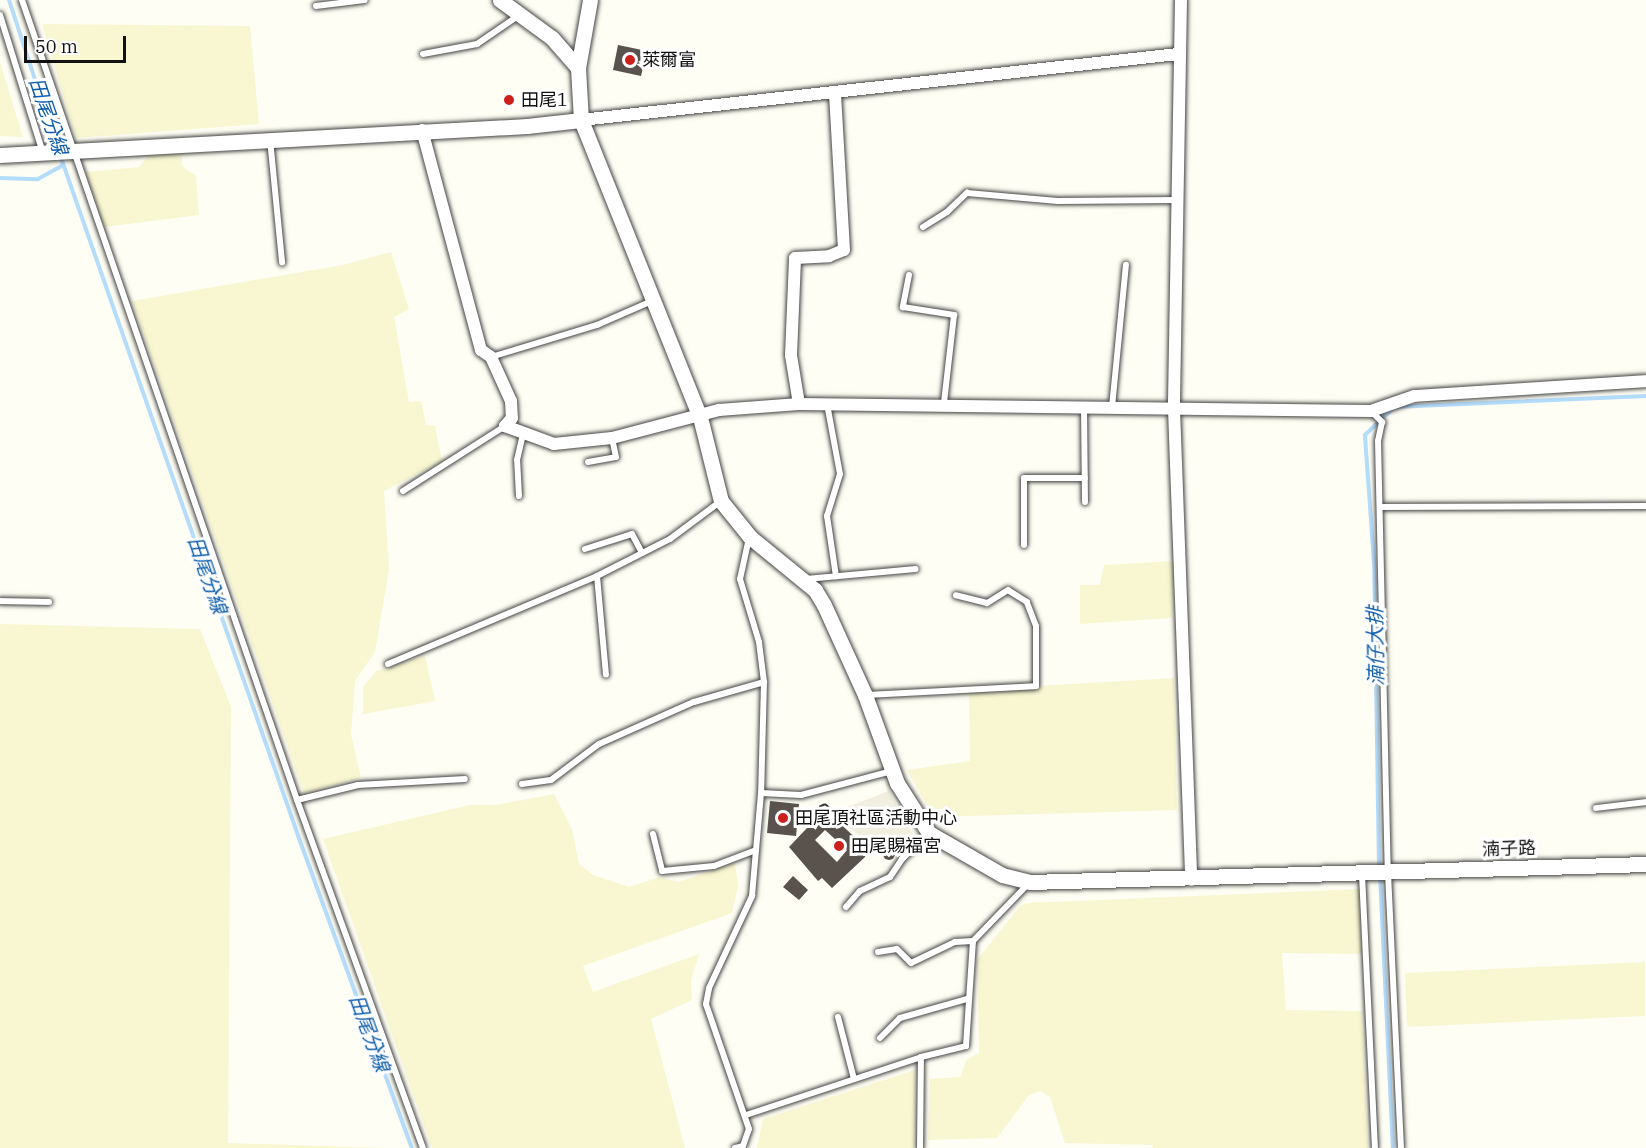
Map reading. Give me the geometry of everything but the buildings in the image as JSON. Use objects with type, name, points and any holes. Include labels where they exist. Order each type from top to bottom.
[{"type":"street","points":[[500,0],[552,38],[578,68]]},
{"type":"street","points":[[590,0],[578,68],[581,120],[700,417],[722,501],[750,537],[802,579],[824,605],[865,695],[893,782],[929,833]]},
{"type":"street","points":[[1181,0],[1174,409],[1191,880]]},
{"type":"street","points":[[0,155],[527,126],[1179,54]]},
{"type":"street","points":[[799,404],[791,355],[795,258],[829,256],[844,250],[835,92]]},
{"type":"street","points":[[422,130],[482,350],[491,357],[511,401],[512,418],[505,426],[554,444],[612,438],[700,417],[719,410],[799,404],[944,403],[1371,411],[1414,396],[1646,381]]},
{"type":"street","name":"湳子路","points":[[929,833],[1002,875],[1030,882],[1191,880],[1646,864]]},
{"type":"lane","points":[[22,0],[297,800],[423,1148]]},
{"type":"lane","points":[[316,6],[365,0]]},
{"type":"lane","points":[[0,15],[43,154]]},
{"type":"lane","points":[[423,54],[477,44],[518,15]]},
{"type":"lane","points":[[270,139],[282,262]]},
{"type":"lane","points":[[923,227],[948,212],[967,193],[1058,201],[1177,200]]},
{"type":"lane","points":[[1112,407],[1126,265]]},
{"type":"lane","points":[[909,275],[903,307],[954,315],[944,403]]},
{"type":"lane","points":[[491,357],[597,326],[654,300]]},
{"type":"lane","points":[[827,404],[840,474],[826,516],[836,576]]},
{"type":"lane","points":[[1084,407],[1085,502]]},
{"type":"lane","points":[[1371,411],[1382,422],[1378,441],[1380,507],[1375,1148]]},
{"type":"lane","points":[[404,491],[505,426]]},
{"type":"lane","points":[[519,496],[517,460],[523,433]]},
{"type":"lane","points":[[588,462],[615,457],[612,438]]},
{"type":"lane","points":[[1024,544],[1024,478],[1085,478]]},
{"type":"lane","points":[[387,664],[597,576],[670,539],[722,501]]},
{"type":"lane","points":[[1380,507],[1646,506]]},
{"type":"lane","points":[[585,549],[633,534],[642,553]]},
{"type":"lane","points":[[735,1148],[743,1146],[749,1129],[746,1114],[706,1004],[709,988],[752,896],[761,793],[764,682],[759,642],[740,579],[750,537]]},
{"type":"lane","points":[[802,579],[916,569]]},
{"type":"lane","points":[[597,576],[606,675]]},
{"type":"lane","points":[[865,695],[1036,686],[1036,626],[1027,602],[1008,590],[987,603],[956,595]]},
{"type":"lane","points":[[0,601],[49,602]]},
{"type":"lane","points":[[522,784],[551,780],[599,744],[694,702],[764,682]]},
{"type":"lane","points":[[297,800],[357,785],[465,779]]},
{"type":"lane","points":[[761,793],[801,795],[893,782]]},
{"type":"lane","points":[[1596,808],[1646,802]]},
{"type":"lane","points":[[846,907],[860,891],[890,877],[902,859],[929,833]]},
{"type":"lane","points":[[653,834],[662,871],[714,866],[756,850]]},
{"type":"lane","points":[[1377,873],[1401,1148]]},
{"type":"lane","points":[[746,1114],[921,1057],[966,1046],[966,999],[973,941],[1030,882]]},
{"type":"lane","points":[[878,952],[897,949],[911,963],[955,942],[973,941]]},
{"type":"lane","points":[[880,1038],[900,1018],[966,999]]},
{"type":"lane","points":[[838,1017],[854,1079]]},
{"type":"lane","points":[[920,1148],[921,1057]]},
{"type":"path","points":[[803,814],[825,804],[834,812]]},
{"type":"green space","points":[[42,24],[250,26],[259,124],[76,138]]},
{"type":"green space","points":[[0,62],[23,137],[0,136]]},
{"type":"green space","points":[[182,153],[182,166],[196,176],[199,215],[104,227],[86,172],[139,167],[149,155]]},
{"type":"green space","points":[[391,252],[409,309],[394,317],[409,402],[421,401],[426,425],[435,426],[442,461],[384,491],[389,569],[375,652],[355,681],[351,734],[361,778],[304,793],[132,301],[343,265]]},
{"type":"green space","points":[[1174,561],[1172,618],[1080,624],[1080,585],[1100,585],[1104,565]]},
{"type":"green space","points":[[0,624],[200,629],[231,707],[228,1143],[387,1148],[0,1148]]},
{"type":"green space","points":[[425,656],[435,701],[363,714],[363,687],[376,671]]},
{"type":"green space","points":[[1174,678],[1177,810],[934,817],[907,770],[970,761],[969,690]]},
{"type":"green space","points":[[554,794],[572,829],[579,864],[593,875],[629,887],[660,877],[678,882],[735,863],[738,886],[732,913],[583,966],[593,992],[699,954],[691,981],[692,1000],[651,1019],[685,1148],[432,1148],[323,839],[470,805],[496,805]]},
{"type":"green space","points":[[1360,889],[1363,954],[1282,953],[1286,1010],[1362,1011],[1368,1148],[1153,1148],[1152,1145],[1065,1143],[1050,1097],[1040,1091],[1029,1095],[997,1138],[928,1140],[930,1079],[960,1077],[967,1059],[979,1053],[977,960],[1020,906],[1027,903]]},
{"type":"green space","points":[[1645,962],[1645,1016],[1407,1027],[1405,973]]},
{"type":"green space","points":[[915,1070],[914,1148],[757,1148],[763,1119]]},
{"type":"shaded area","points":[[889,791],[914,836],[900,850],[886,840],[875,851],[834,812]]},
{"type":"waterway","name":"田尾分線","points":[[9,0],[57,147]]},
{"type":"waterway","name":"田尾分線","points":[[60,155],[300,841],[412,1148]]},
{"type":"waterway","points":[[0,178],[38,179],[63,165]]},
{"type":"waterway","name":"湳仔大排","points":[[1379,868],[1374,562],[1365,435],[1394,407],[1646,396]]},
{"type":"waterway","name":"湳仔大排","points":[[1380,875],[1393,1148]]},
{"type":"place","name":"萊爾富","points":[[630,60]]},
{"type":"place","name":"田尾1","points":[[509,100]]},
{"type":"place","name":"田尾頂社區活動中心","points":[[783,818]]},
{"type":"place","name":"田尾賜福宮","points":[[839,846]]}]
